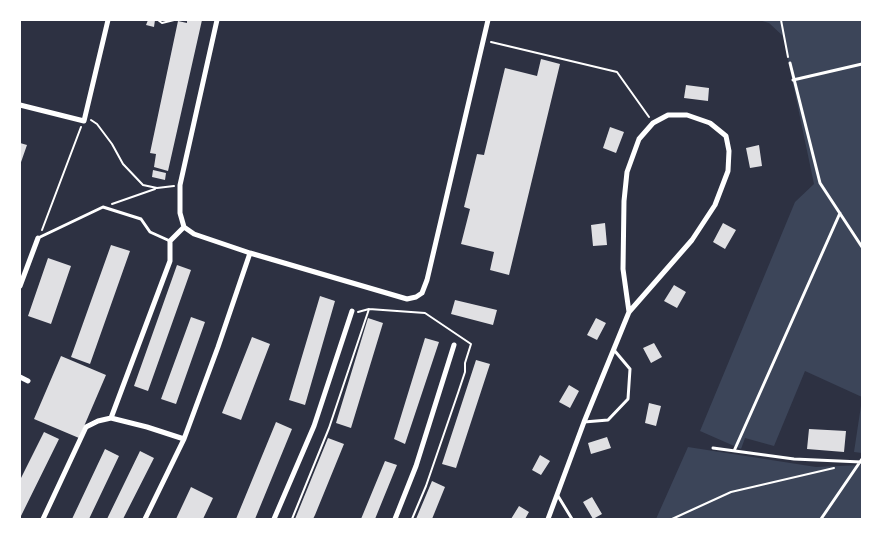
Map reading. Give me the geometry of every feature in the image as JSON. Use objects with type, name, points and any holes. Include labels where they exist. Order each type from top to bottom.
[{"type":"street","points":[[20,105],[84,118],[108,20]]},
{"type":"street","points":[[217,20],[180,185],[180,213],[184,227],[194,234],[250,253],[407,299],[422,293],[428,280],[488,20]]},
{"type":"street","points":[[548,519],[584,422],[629,312],[692,240],[715,205],[728,171],[729,151],[726,136],[710,123],[688,115],[668,115],[653,123],[639,139],[627,172],[624,200],[623,269],[629,312]]},
{"type":"street","points":[[111,418],[170,261],[170,241],[184,227]]},
{"type":"street","points":[[20,286],[38,238]]},
{"type":"street","points":[[145,519],[184,440],[250,253]]},
{"type":"street","points":[[274,519],[314,426],[352,313]]},
{"type":"street","points":[[394,519],[416,466],[454,345]]},
{"type":"street","points":[[20,377],[28,381]]},
{"type":"street","points":[[42,519],[86,427],[98,421],[111,418],[147,427],[184,440]]},
{"type":"lane","points":[[790,64],[820,183],[862,247]]},
{"type":"lane","points":[[794,80],[862,64]]},
{"type":"lane","points":[[38,238],[103,207],[141,219],[150,232],[170,241]]},
{"type":"lane","points":[[734,451],[840,213]]},
{"type":"lane","points":[[584,422],[608,420],[628,399],[630,369],[614,350]]},
{"type":"lane","points":[[713,448],[794,459],[861,460]]},
{"type":"lane","points":[[821,519],[861,460]]},
{"type":"lane","points":[[558,496],[572,519]]},
{"type":"path","points":[[158,20],[162,24],[174,20]]},
{"type":"path","points":[[781,20],[790,64]]},
{"type":"path","points":[[484,40],[617,72],[653,123]]},
{"type":"path","points":[[38,238],[84,118],[97,124],[132,175],[143,185],[157,188]]},
{"type":"path","points":[[103,207],[157,188],[180,185]]},
{"type":"path","points":[[292,519],[329,428],[369,309]]},
{"type":"path","points":[[352,313],[369,309],[425,313],[471,344],[465,363],[465,372],[441,444],[412,519]]},
{"type":"path","points":[[672,519],[731,492],[842,466]]},
{"type":"shaded area","points":[[759,20],[862,20],[862,397],[805,371],[774,446],[745,438],[741,449],[700,431],[795,202],[814,184],[783,36],[769,23]]},
{"type":"shaded area","points":[[862,399],[862,453],[854,452]]},
{"type":"shaded area","points":[[688,447],[816,467],[862,465],[862,519],[656,519]]},
{"type":"building","points":[[148,20],[155,20],[154,27],[146,25]]},
{"type":"building","points":[[187,20],[202,20],[168,171],[154,167],[156,154],[150,153],[178,21],[187,23]]},
{"type":"building","points":[[541,59],[560,64],[509,275],[490,270],[494,252],[461,244],[470,209],[464,207],[477,154],[484,155],[505,68],[537,76]]},
{"type":"building","points":[[686,85],[709,88],[708,101],[684,98]]},
{"type":"building","points":[[610,127],[624,132],[616,153],[603,148]]},
{"type":"building","points":[[20,143],[27,145],[20,165]]},
{"type":"building","points":[[759,145],[762,166],[750,168],[746,148]]},
{"type":"building","points":[[153,170],[166,173],[165,180],[152,177]]},
{"type":"building","points":[[605,223],[607,245],[593,246],[591,225]]},
{"type":"building","points":[[723,223],[736,230],[725,249],[713,242]]},
{"type":"building","points":[[111,245],[130,251],[90,364],[71,357]]},
{"type":"building","points":[[48,258],[71,266],[51,324],[28,316]]},
{"type":"building","points":[[177,265],[191,270],[148,391],[134,386]]},
{"type":"building","points":[[674,285],[686,292],[677,308],[664,301]]},
{"type":"building","points":[[320,296],[335,301],[305,405],[289,400]]},
{"type":"building","points":[[455,300],[497,310],[493,325],[451,314]]},
{"type":"building","points":[[191,317],[205,322],[176,404],[161,399]]},
{"type":"building","points":[[368,318],[383,323],[351,428],[336,423]]},
{"type":"building","points":[[596,318],[606,323],[597,340],[587,335]]},
{"type":"building","points":[[252,337],[270,344],[241,420],[222,413]]},
{"type":"building","points":[[425,338],[439,342],[405,444],[394,439]]},
{"type":"building","points":[[654,343],[662,357],[651,363],[643,348]]},
{"type":"building","points":[[61,356],[106,375],[79,438],[34,419]]},
{"type":"building","points":[[476,360],[490,364],[456,468],[442,464]]},
{"type":"building","points":[[569,385],[579,391],[570,408],[559,402]]},
{"type":"building","points":[[649,403],[661,406],[656,426],[645,423]]},
{"type":"building","points":[[276,422],[292,429],[255,519],[236,519]]},
{"type":"building","points":[[809,429],[846,431],[844,452],[807,449]]},
{"type":"building","points":[[44,432],[59,439],[20,518],[20,480]]},
{"type":"building","points":[[607,437],[611,448],[591,454],[588,443]]},
{"type":"building","points":[[328,438],[344,444],[313,519],[295,519]]},
{"type":"building","points":[[105,449],[119,456],[89,519],[72,519]]},
{"type":"building","points":[[140,451],[154,458],[123,519],[107,519]]},
{"type":"building","points":[[540,455],[550,461],[541,475],[532,470]]},
{"type":"building","points":[[385,461],[397,465],[375,519],[361,519]]},
{"type":"building","points":[[432,481],[445,487],[432,519],[416,519]]},
{"type":"building","points":[[191,487],[213,498],[203,519],[176,519]]},
{"type":"building","points":[[592,497],[602,514],[593,519],[583,502]]},
{"type":"building","points":[[519,506],[529,512],[525,519],[511,519]]}]
